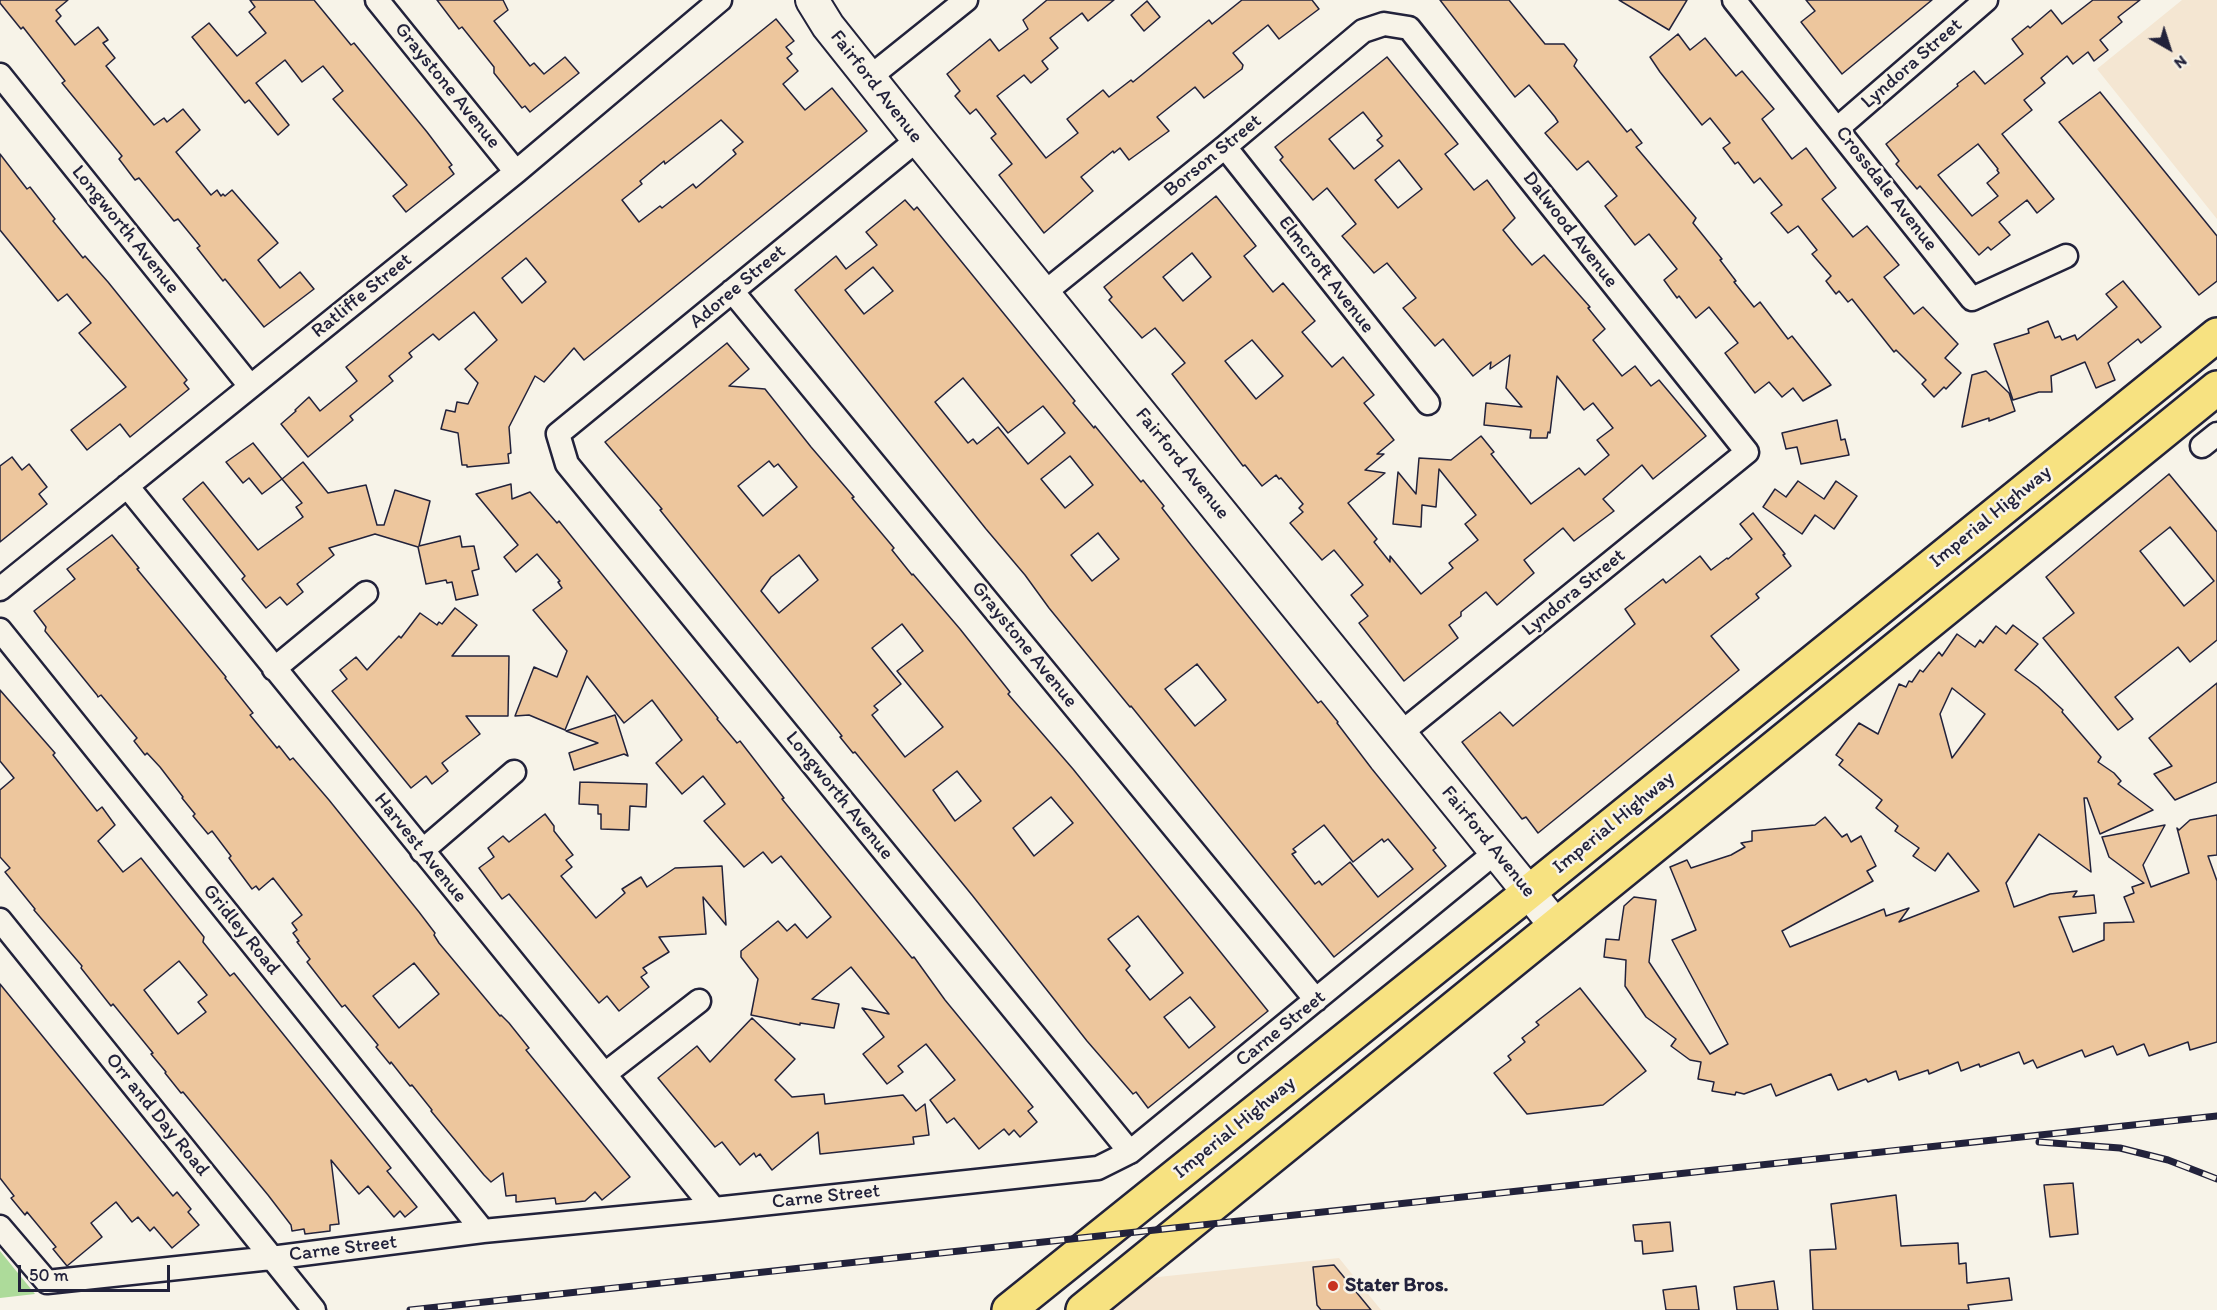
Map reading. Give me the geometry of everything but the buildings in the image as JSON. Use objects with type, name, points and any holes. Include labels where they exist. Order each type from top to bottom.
[{"type":"main road","name":"Imperial Highway","points":[[1010,1310],[2217,335]]},
{"type":"main road","points":[[1083,1310],[2217,388]]},
{"type":"street","name":"Graystone Avenue","points":[[378,0],[516,172]]},
{"type":"street","name":"Ratliffe Street","points":[[0,589],[516,172],[720,0]]},
{"type":"street","name":"Fairford Avenue","points":[[812,0],[828,26],[918,139],[1556,926]]},
{"type":"street","points":[[870,77],[966,0]]},
{"type":"street","name":"Crossdale Avenue","points":[[1734,0],[1972,299],[2066,256]]},
{"type":"street","name":"Lyndora Street","points":[[1838,128],[1986,0]]},
{"type":"street","name":"Borson Street","points":[[1044,293],[1225,147],[1363,31],[1384,24]]},
{"type":"street","name":"Dalwood Avenue","points":[[1384,24],[1409,28],[1747,452]]},
{"type":"street","name":"Longworth Avenue","points":[[0,75],[250,386]]},
{"type":"street","name":"Adoree Street","points":[[558,434],[918,139]]},
{"type":"street","name":"Elmcroft Avenue","points":[[1225,147],[1428,403]]},
{"type":"street","name":"Graystone Avenue","points":[[732,291],[1316,1000]]},
{"type":"street","name":"Longworth Avenue","points":[[558,434],[567,464],[1130,1152]]},
{"type":"street","name":"Lyndora Street","points":[[1401,734],[1747,452]]},
{"type":"street","name":"Harvest Avenue","points":[[127,486],[714,1209]]},
{"type":"street","points":[[274,669],[366,593]]},
{"type":"street","name":"Gridley Road","points":[[0,630],[483,1231]]},
{"type":"street","points":[[422,851],[514,772]]},
{"type":"street","name":"Carne Street","points":[[0,1227],[47,1282],[271,1258],[483,1231],[1098,1168],[1130,1152],[1497,851]]},
{"type":"street","name":"Orr and Day Road","points":[[0,920],[314,1310]]},
{"type":"street","points":[[605,1074],[699,1001]]},
{"type":"shaded area","points":[[2182,0],[2217,0],[2217,219],[2097,69]]},
{"type":"shaded area","points":[[1339,1258],[1381,1310],[1101,1310],[1139,1279]]},
{"type":"green space","points":[[0,1251],[35,1294],[0,1298]]},
{"type":"railway","points":[[410,1310],[2217,1116]]},
{"type":"railway","points":[[2039,1142],[2120,1148],[2168,1160],[2217,1179]]},
{"type":"place","name":"Stater Bros.","points":[[1333,1286]]}]
